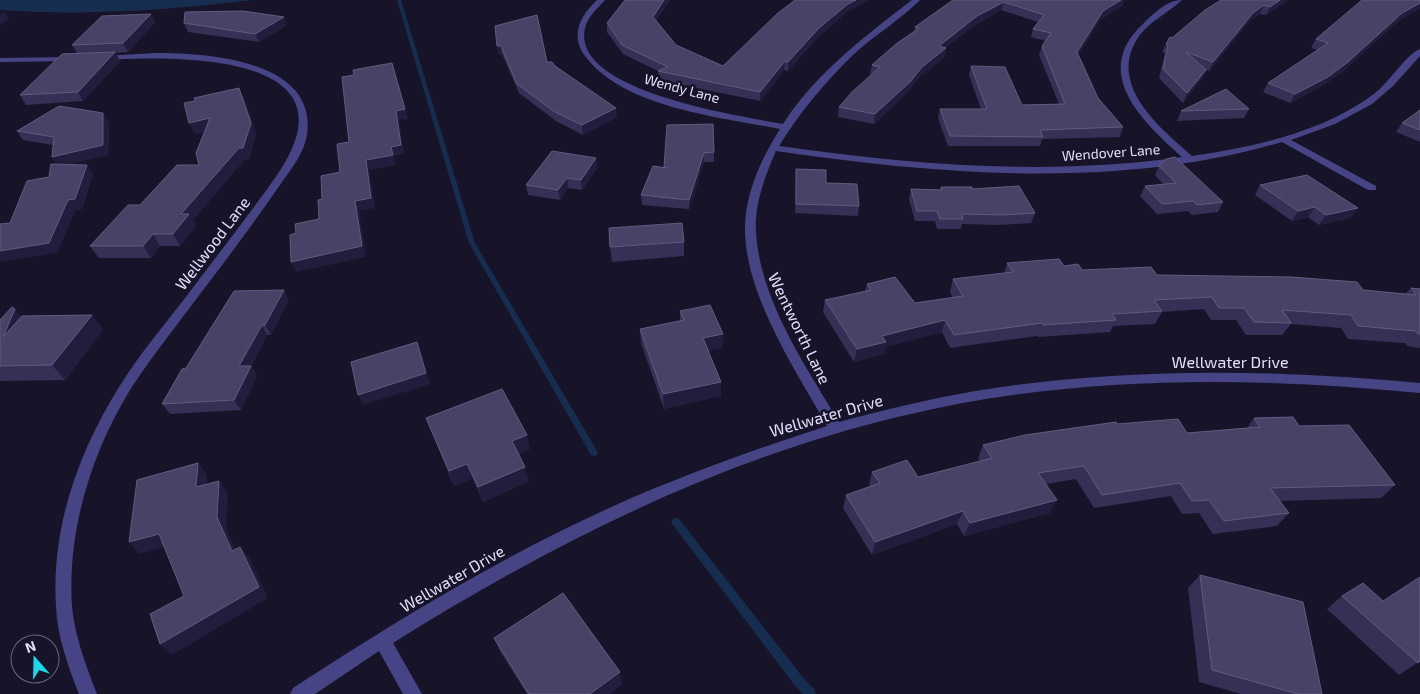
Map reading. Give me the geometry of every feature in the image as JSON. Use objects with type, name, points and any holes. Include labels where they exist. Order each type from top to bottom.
[{"type":"street","name":"Wendy Lane","points":[[601,0],[584,20],[580,36],[588,57],[597,67],[611,77],[635,90],[662,100],[784,127]]},
{"type":"street","name":"Wentworth Lane","points":[[835,428],[793,355],[756,273],[750,240],[750,216],[754,194],[762,169],[784,127],[834,68],[876,30],[916,0]]},
{"type":"street","points":[[1178,0],[1146,25],[1131,42],[1125,60],[1125,70],[1129,89],[1139,108],[1155,128],[1190,159]]},
{"type":"street","name":"Wendover Lane","points":[[773,148],[852,160],[963,169],[1078,169],[1164,163],[1283,139],[1321,126],[1371,101],[1392,83],[1420,51]]},
{"type":"street","name":"Wellwood Lane","points":[[0,60],[187,56],[218,59],[241,64],[270,76],[291,91],[301,104],[305,122],[303,136],[293,160],[132,377],[108,417],[87,462],[80,482],[70,525],[64,578],[67,623],[72,650],[88,694]]},
{"type":"street","points":[[1283,139],[1372,188]]},
{"type":"street","name":"Wellwater Drive","points":[[299,694],[382,639],[474,583],[597,520],[671,486],[835,428],[964,399],[1040,388],[1132,380],[1255,377],[1352,380],[1420,388]]},
{"type":"street","points":[[382,639],[413,694]]},
{"type":"water","points":[[0,0],[253,0],[159,9],[31,12],[0,10]]},
{"type":"building","points":[[625,0],[664,0],[653,17],[676,45],[723,66],[778,13],[795,0],[856,0],[848,4],[819,28],[788,62],[785,61],[760,92],[658,71],[668,67],[622,45],[607,23]]},
{"type":"building","points":[[953,0],[1121,0],[1103,11],[1077,52],[1098,98],[1123,127],[1040,130],[1043,137],[950,136],[940,109],[987,109],[971,66],[1005,67],[1022,105],[1065,104],[1042,46],[1051,33],[1033,29],[1044,15],[1004,2],[977,16],[939,46],[946,48],[922,67],[910,82],[875,114],[839,107],[852,92],[880,67],[872,65],[896,44],[919,28],[915,27]]},
{"type":"building","points":[[1221,0],[1280,0],[1270,7],[1264,5],[1253,13],[1213,62],[1186,52],[1206,70],[1187,93],[1163,69],[1168,45],[1166,44],[1170,37],[1172,38],[1205,10]]},
{"type":"building","points":[[1362,0],[1420,0],[1420,3],[1402,13],[1348,62],[1328,77],[1295,94],[1268,83],[1328,43],[1316,39]]},
{"type":"building","points":[[243,11],[284,17],[255,34],[184,23],[185,12]]},
{"type":"building","points":[[151,14],[123,43],[72,45],[102,16]]},
{"type":"building","points":[[537,15],[547,62],[552,62],[616,108],[582,125],[555,112],[517,84],[501,46],[497,46],[495,26]]},
{"type":"building","points":[[115,52],[78,92],[20,95],[62,54]]},
{"type":"building","points":[[392,63],[405,109],[396,111],[401,145],[391,147],[393,155],[366,160],[371,198],[355,201],[362,246],[291,262],[290,235],[296,233],[295,224],[319,219],[318,200],[322,199],[321,176],[340,172],[337,144],[349,142],[342,77],[354,75],[353,70]]},
{"type":"building","points":[[239,88],[251,123],[243,148],[239,148],[181,214],[189,214],[173,234],[153,234],[143,246],[90,246],[128,205],[140,205],[177,165],[199,165],[196,153],[210,118],[189,123],[184,103],[195,101],[194,98]]},
{"type":"building","points":[[1226,89],[1249,109],[1181,111]]},
{"type":"building","points":[[59,106],[103,113],[103,145],[52,157],[54,137],[17,131]]},
{"type":"building","points":[[1420,110],[1420,130],[1402,123]]},
{"type":"building","points":[[713,124],[714,152],[704,153],[689,200],[641,195],[653,166],[667,168],[664,167],[667,125]]},
{"type":"building","points":[[552,151],[596,158],[581,180],[567,178],[558,190],[526,185]]},
{"type":"building","points":[[1175,157],[1223,202],[1197,205],[1193,201],[1162,204],[1145,186],[1176,183],[1159,166],[1166,159]]},
{"type":"building","points":[[51,164],[87,165],[75,199],[68,200],[49,243],[0,251],[0,224],[10,223],[27,181],[49,177]]},
{"type":"building","points":[[796,169],[826,170],[826,183],[857,184],[859,206],[796,204]]},
{"type":"building","points":[[1307,175],[1358,208],[1326,215],[1315,207],[1298,211],[1260,185]]},
{"type":"building","points":[[1019,186],[1035,213],[1002,215],[962,214],[963,219],[940,219],[937,211],[917,211],[911,189],[942,190],[941,187],[972,187],[972,189]]},
{"type":"building","points":[[682,223],[684,242],[610,247],[609,228]]},
{"type":"building","points":[[1059,259],[1064,266],[1078,264],[1082,270],[1151,267],[1157,275],[1291,277],[1357,282],[1363,290],[1416,295],[1411,288],[1420,289],[1420,334],[1416,331],[1358,326],[1351,315],[1282,310],[1291,323],[1254,322],[1244,308],[1219,308],[1212,297],[1154,300],[1162,311],[1112,314],[1116,320],[1043,325],[1042,323],[954,335],[945,320],[882,336],[886,342],[857,349],[825,300],[871,290],[867,284],[895,277],[915,303],[963,296],[953,279],[1013,272],[1007,263]]},
{"type":"building","points":[[284,290],[239,366],[251,366],[234,400],[162,404],[182,369],[186,368],[234,291]]},
{"type":"building","points":[[710,305],[723,334],[703,338],[721,382],[663,394],[640,329],[684,320],[680,311]]},
{"type":"building","points":[[12,307],[15,309],[3,337],[22,316],[92,315],[52,365],[0,366],[0,320]]},
{"type":"building","points":[[417,342],[426,373],[358,395],[351,362]]},
{"type":"building","points":[[502,389],[527,435],[512,441],[525,467],[478,487],[467,464],[449,471],[426,418]]},
{"type":"building","points":[[1293,417],[1299,426],[1349,425],[1395,485],[1270,488],[1289,513],[1224,521],[1209,500],[1192,501],[1180,483],[1102,495],[1084,466],[1038,473],[1057,500],[970,523],[963,511],[875,542],[846,495],[880,483],[872,472],[907,460],[918,477],[992,458],[983,445],[1025,435],[1116,422],[1117,424],[1178,419],[1187,433],[1260,427],[1254,418]]},
{"type":"building","points":[[198,463],[196,487],[219,481],[217,517],[232,551],[240,547],[259,587],[160,644],[150,614],[184,596],[159,534],[129,542],[137,480]]},
{"type":"building","points":[[1200,575],[1303,602],[1322,694],[1298,694],[1212,670]]},
{"type":"building","points":[[1420,577],[1420,661],[1418,663],[1342,596],[1363,583],[1383,601]]},
{"type":"building","points":[[563,593],[620,672],[590,694],[529,694],[494,638]]},
{"type":"waterway","points":[[399,0],[472,243],[594,453]]},
{"type":"waterway","points":[[676,522],[800,683],[811,694]]}]
